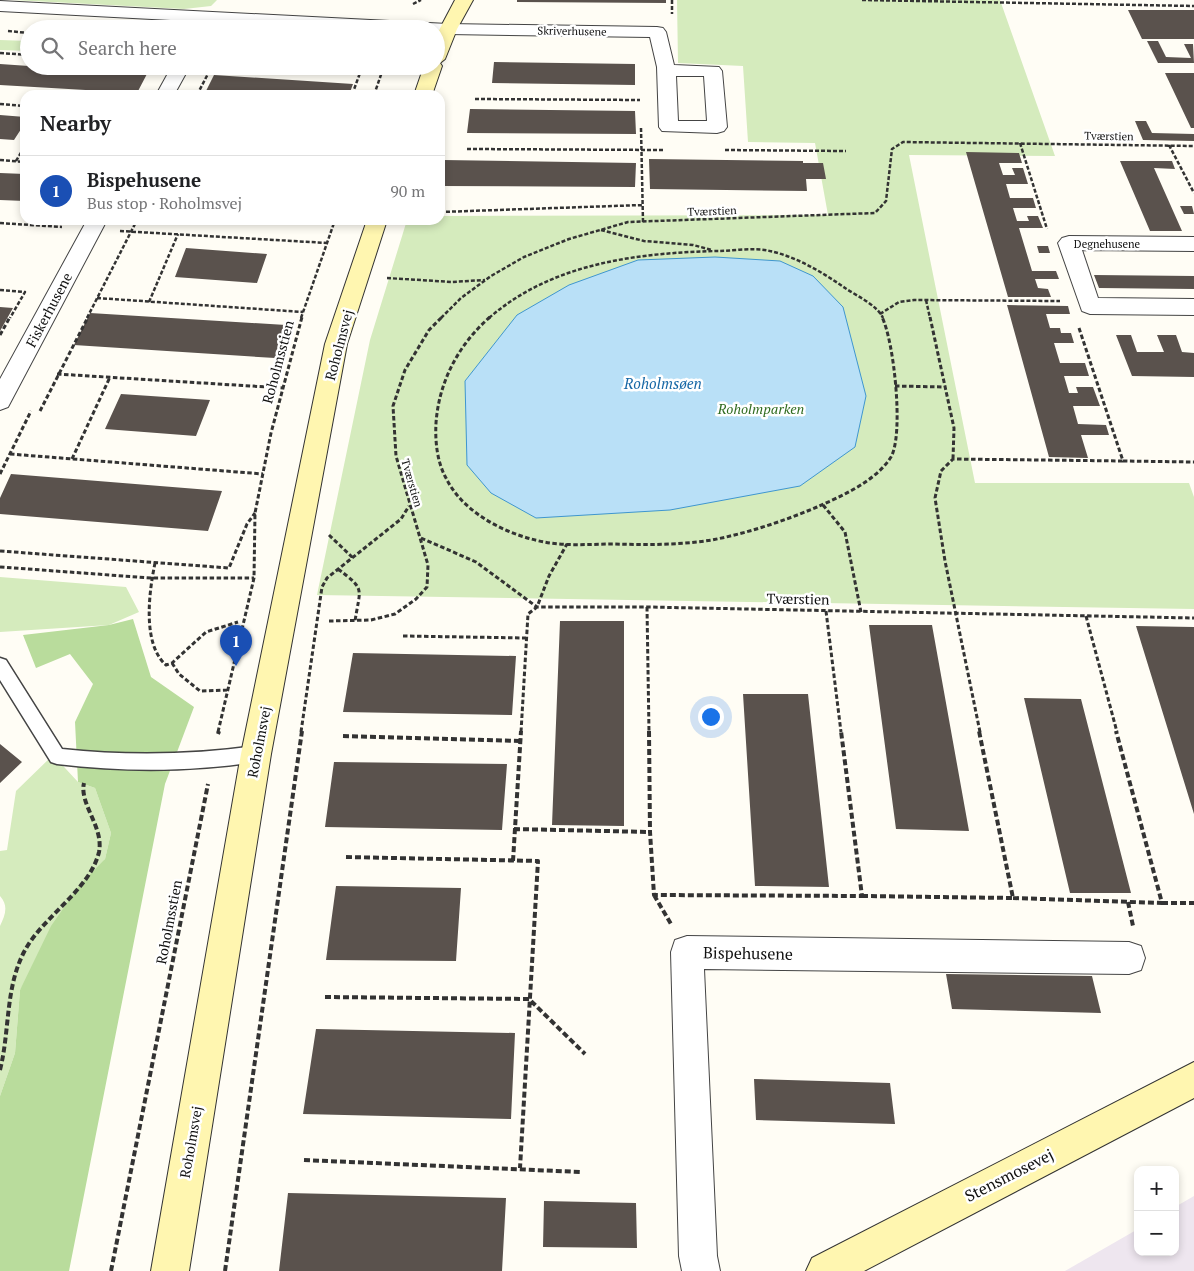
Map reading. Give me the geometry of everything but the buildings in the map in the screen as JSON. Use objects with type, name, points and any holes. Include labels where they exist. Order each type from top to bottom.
[{"type":"street","points":[[226,18],[235,0]]},
{"type":"street","points":[[445,36],[464,0]]},
{"type":"street","points":[[0,6],[157,20]]},
{"type":"street","points":[[218,20],[226,18],[266,20]]},
{"type":"street","name":"Skriverhusene","points":[[448,29],[657,32],[664,49],[667,70]]},
{"type":"street","points":[[168,90],[176,75]]},
{"type":"street","points":[[425,90],[431,75]]},
{"type":"street","name":"Fiskerhusene","points":[[0,401],[95,225]]},
{"type":"street","name":"Roholmsvej","points":[[170,1271],[256,754],[336,344],[375,225]]},
{"type":"street","name":"Degnehusene","points":[[1088,300],[1069,243],[1194,244]]},
{"type":"street","points":[[1088,300],[1090,306],[1194,307]]},
{"type":"street","name":"Bispehusene","points":[[701,1271],[698,1256],[687,952],[1129,958]]},
{"type":"street","name":"Stensmosevej","points":[[825,1271],[1194,1079]]},
{"type":"lane","points":[[0,665],[57,756],[88,760],[212,761],[256,754]]},
{"type":"path","points":[[862,0],[1194,6]]},
{"type":"path","points":[[0,30],[20,32]]},
{"type":"path","points":[[0,53],[20,54]]},
{"type":"path","points":[[200,90],[207,75]]},
{"type":"path","points":[[354,90],[359,75]]},
{"type":"path","points":[[376,90],[381,75]]},
{"type":"path","points":[[474,99],[640,100],[640,108]]},
{"type":"path","points":[[0,104],[20,106]]},
{"type":"path","points":[[641,124],[643,222]]},
{"type":"path","name":"Tværstien","points":[[329,621],[388,618],[406,609],[427,587],[428,576],[421,538],[409,505],[407,491],[396,456],[393,406],[405,370],[429,330],[461,298],[485,280],[524,257],[569,239],[628,222],[875,213],[886,201],[892,149],[903,142],[1194,146]]},
{"type":"path","points":[[1169,146],[1194,193]]},
{"type":"path","points":[[466,149],[670,150]]},
{"type":"path","points":[[719,150],[846,151]]},
{"type":"path","points":[[16,161],[20,154]]},
{"type":"path","points":[[0,160],[20,161]]},
{"type":"path","points":[[445,212],[642,205]]},
{"type":"path","points":[[0,223],[20,224]]},
{"type":"path","points":[[31,225],[62,227]]},
{"type":"path","points":[[95,225],[131,231],[327,243]]},
{"type":"path","points":[[40,411],[57,374],[134,225]]},
{"type":"path","name":"Roholmsstien","points":[[110,1271],[212,761],[254,578],[255,512],[271,433],[303,312],[333,225]]},
{"type":"path","points":[[601,230],[624,237],[659,243],[701,245],[715,251]]},
{"type":"path","points":[[149,302],[178,234]]},
{"type":"path","points":[[768,250],[779,252],[826,274],[880,314],[887,326],[895,386],[896,434],[892,456],[873,476],[823,505],[789,519],[710,540],[668,544],[551,544],[524,538],[494,524],[467,504],[448,483],[438,459],[436,410],[442,383],[452,361],[473,333],[516,298],[571,272],[605,262],[644,256],[715,251],[768,250]]},
{"type":"path","points":[[359,276],[420,281],[485,280]]},
{"type":"path","points":[[0,290],[25,292],[0,335]]},
{"type":"path","points":[[97,298],[303,312]]},
{"type":"path","points":[[880,314],[899,302],[926,300],[1088,300]]},
{"type":"path","points":[[926,300],[954,428],[953,459],[941,471],[935,498],[1013,898]]},
{"type":"path","points":[[57,374],[283,388]]},
{"type":"path","points":[[72,459],[110,377]]},
{"type":"path","points":[[895,386],[945,387]]},
{"type":"path","points":[[0,474],[31,411]]},
{"type":"path","points":[[10,454],[263,474]]},
{"type":"path","points":[[953,459],[1123,461]]},
{"type":"path","points":[[225,1271],[322,587],[327,578],[338,568],[402,520],[409,505]]},
{"type":"path","points":[[823,505],[845,532],[861,612]]},
{"type":"path","points":[[0,551],[229,568],[247,524],[255,512]]},
{"type":"path","points":[[421,538],[476,562],[537,607]]},
{"type":"path","points":[[513,860],[528,614],[537,607],[549,576],[567,544]]},
{"type":"path","points":[[155,563],[151,578],[151,628],[155,654],[162,663],[166,665],[172,663],[206,632],[238,622]]},
{"type":"path","points":[[0,567],[151,578],[254,578]]},
{"type":"path","points":[[338,568],[357,584],[360,589],[354,621]]},
{"type":"path","name":"Tværstien","points":[[537,607],[647,607],[1194,618]]},
{"type":"path","points":[[647,607],[650,832],[654,895],[1013,898],[1194,903]]},
{"type":"path","points":[[826,611],[862,896]]},
{"type":"path","points":[[1086,616],[1162,903]]},
{"type":"path","points":[[403,636],[526,638]]},
{"type":"path","points":[[172,663],[179,674],[200,691],[227,690]]},
{"type":"path","points":[[344,736],[520,741]]},
{"type":"path","points":[[0,1070],[6,1053],[13,981],[25,950],[47,920],[79,886],[98,855],[100,838],[82,791],[88,760]]},
{"type":"path","points":[[514,829],[650,832]]},
{"type":"path","points":[[346,857],[538,860],[520,1168]]},
{"type":"path","points":[[325,997],[529,1000],[585,1054]]},
{"type":"path","points":[[304,1160],[582,1172]]},
{"type":"shaded area","points":[[1194,1196],[1194,1271],[1065,1271],[1134,1231],[1134,1256],[1179,1256],[1179,1205]]},
{"type":"green space","points":[[13,0],[217,0],[211,6],[184,9]]},
{"type":"green space","name":"Roholmparken","points":[[677,0],[1000,0],[1055,156],[909,155],[975,483],[1189,483],[1194,497],[1194,609],[317,595],[370,340],[405,225],[445,225],[445,216],[828,215],[815,143],[748,142],[743,66],[678,63]]},
{"type":"green space","points":[[0,40],[20,41],[20,51],[0,50]]},
{"type":"green space","points":[[0,577],[126,587],[139,612],[109,625],[0,632]]},
{"type":"green space","points":[[133,619],[151,677],[194,707],[165,784],[69,1271],[0,1271],[0,1096],[15,1053],[20,990],[51,926],[79,886],[105,859],[111,833],[95,788],[78,782],[75,722],[93,684],[70,654],[36,668],[23,635],[109,625]]},
{"type":"green space","points":[[53,755],[78,782],[95,788],[111,833],[105,859],[20,990],[15,1053],[0,1096],[0,926],[5,914],[5,907],[0,896],[0,851],[7,850],[16,791]]},
{"type":"water","name":"Roholmsøen","points":[[715,257],[780,261],[813,276],[843,307],[866,396],[855,447],[800,486],[670,510],[536,518],[491,493],[467,465],[465,381],[517,315],[569,285],[638,260]]},
{"type":"place","name":"Bispehusene","points":[[236,666]]}]
